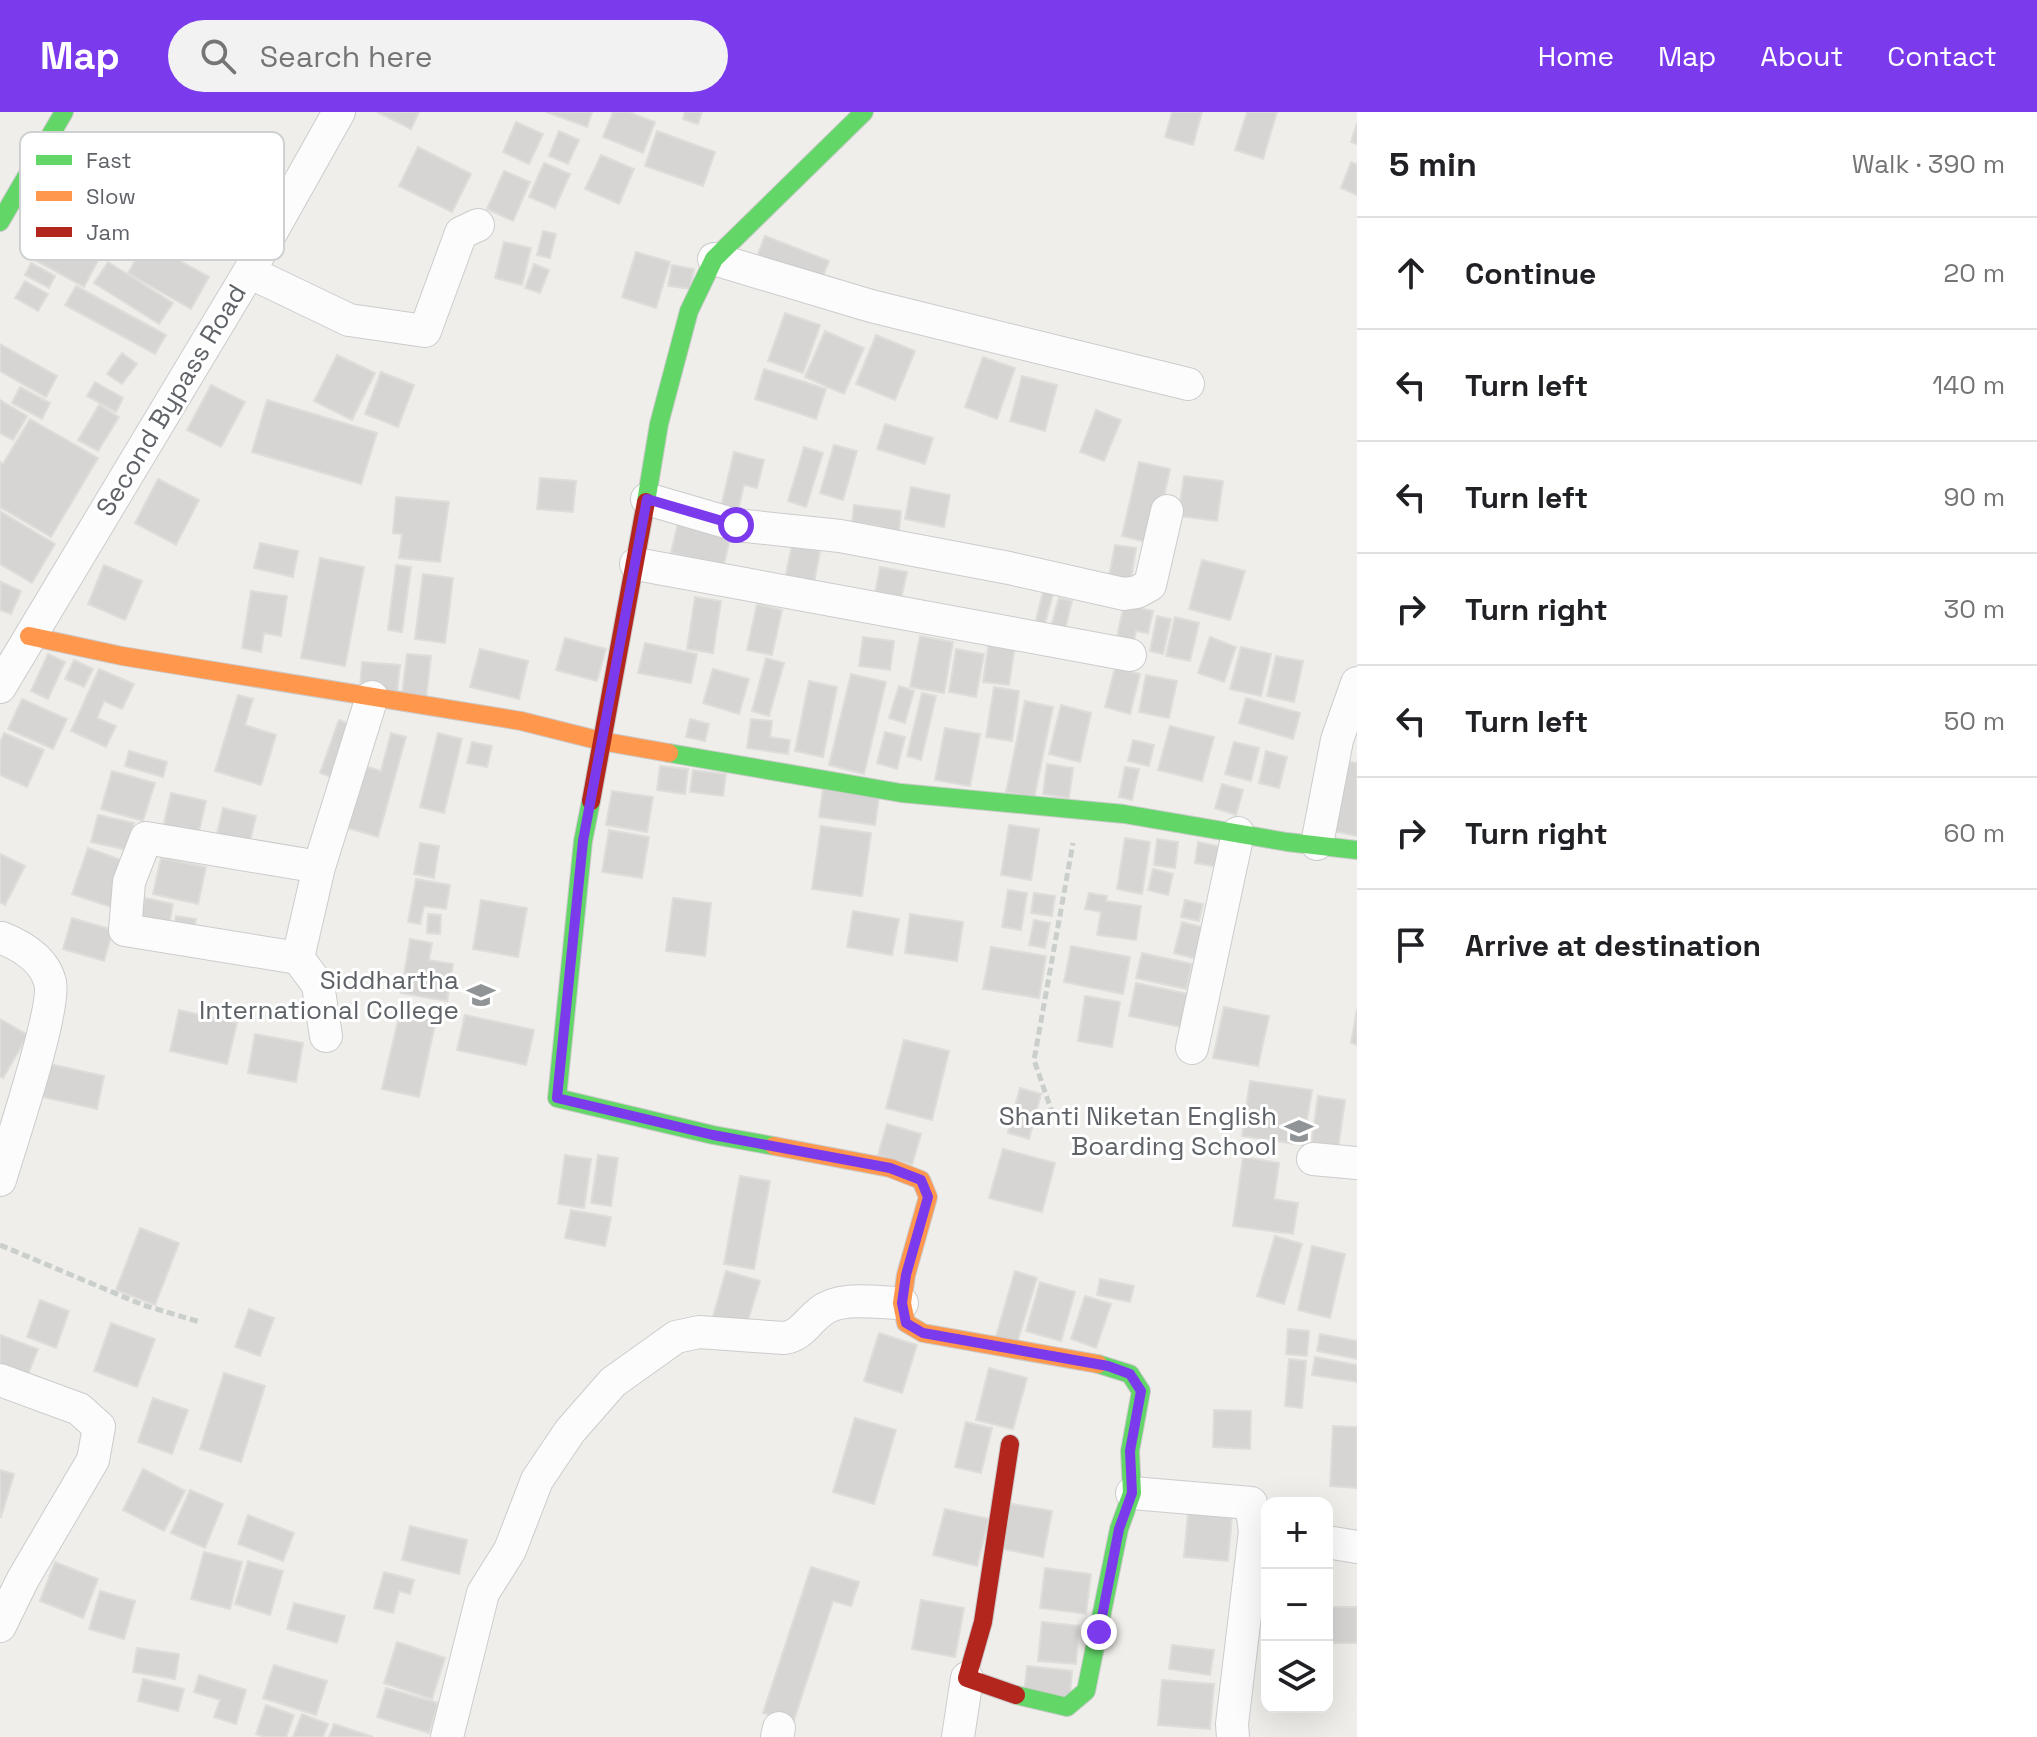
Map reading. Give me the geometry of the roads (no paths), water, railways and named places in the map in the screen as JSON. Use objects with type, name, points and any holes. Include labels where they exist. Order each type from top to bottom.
[{"type":"street","points":[[52,132],[64,112]]},
{"type":"street","name":"Second Bypass Road","points":[[284,210],[339,112]]},
{"type":"street","points":[[864,112],[714,259],[689,311],[659,424],[636,564],[583,841],[557,1098],[713,1135],[890,1168],[921,1180],[928,1197],[906,1275],[902,1303],[906,1323],[923,1333],[1108,1366],[1130,1374],[1141,1391],[1130,1451],[1132,1493],[1119,1529],[1086,1691],[1067,1707],[1025,1698],[967,1678]]},
{"type":"street","points":[[0,222],[20,188]]},
{"type":"street","points":[[249,272],[349,320],[425,331],[461,233],[478,225]]},
{"type":"street","points":[[714,259],[871,306],[1188,384]]},
{"type":"street","name":"Second Bypass Road","points":[[2,681],[256,260]]},
{"type":"street","points":[[647,499],[736,525],[840,536],[1009,568],[1124,594],[1150,585],[1167,511]]},
{"type":"street","points":[[636,564],[1130,655]]},
{"type":"street","points":[[29,636],[122,656],[521,721],[601,741],[901,793],[1124,814],[1357,850]]},
{"type":"street","points":[[1317,844],[1337,740],[1357,683]]},
{"type":"street","points":[[298,958],[319,867],[372,697]]},
{"type":"street","points":[[1192,1048],[1238,833]]},
{"type":"street","points":[[319,867],[146,838],[129,882],[125,930],[298,958],[318,985],[326,1036]]},
{"type":"street","points":[[0,1180],[47,1019],[51,984],[41,962],[19,945],[2,938]]},
{"type":"street","points":[[1313,1159],[1357,1163]]},
{"type":"street","points":[[447,1737],[483,1593],[510,1550],[537,1480],[570,1431],[613,1382],[676,1337],[699,1332],[784,1338],[796,1336],[820,1311],[832,1305],[850,1302],[902,1303]]},
{"type":"street","points":[[0,1380],[79,1409],[99,1427],[93,1460],[23,1579],[0,1626]]},
{"type":"street","points":[[958,1737],[967,1678],[983,1622],[1010,1444]]},
{"type":"street","points":[[1132,1493],[1251,1503],[1261,1532],[1232,1724],[1233,1737]]},
{"type":"street","points":[[1333,1543],[1357,1547]]},
{"type":"place","name":"Siddhartha International College","points":[[481,995]]},
{"type":"place","name":"Shanti Niketan English Boarding School","points":[[1299,1131]]}]
